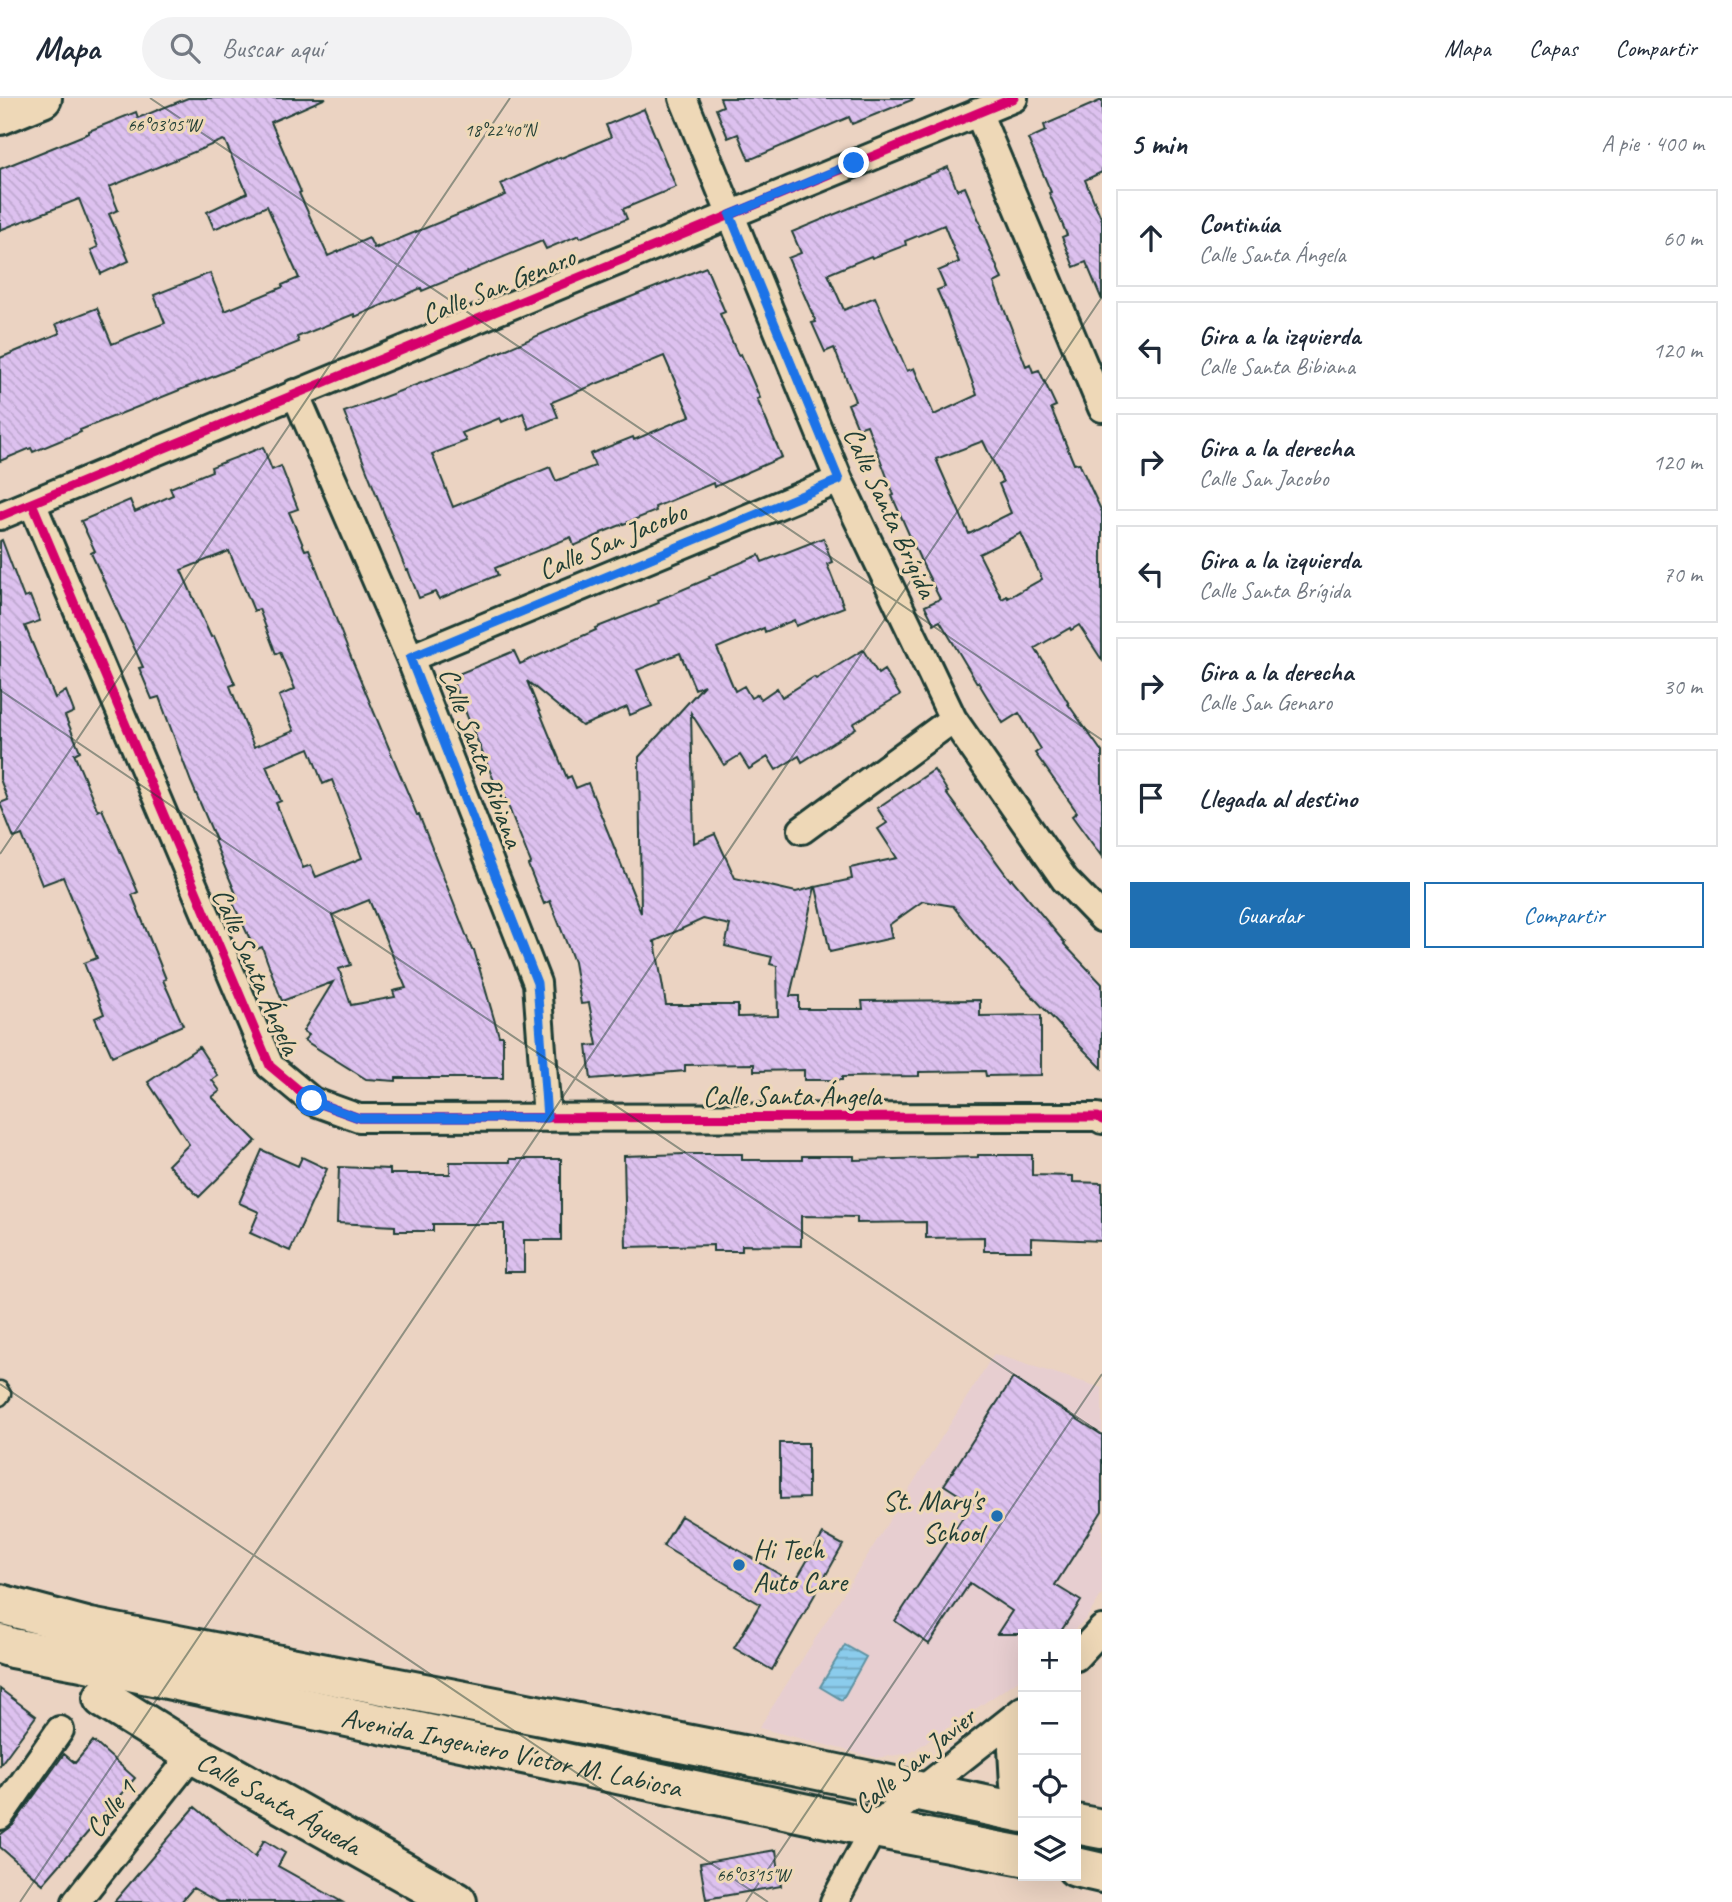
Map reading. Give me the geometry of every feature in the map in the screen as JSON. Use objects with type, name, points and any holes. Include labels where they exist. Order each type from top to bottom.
[{"type":"main road","points":[[0,115],[42,98]]},
{"type":"main road","name":"Avenida Ingeniero Víctor M. Labiosa","points":[[0,1604],[89,1628],[799,1766],[1018,1812]]},
{"type":"main road","name":"Avenida Ingeniero Víctor M. Labiosa","points":[[0,1644],[874,1828],[1018,1855]]},
{"type":"main road","name":"Calle Santa Águeda","points":[[103,1698],[193,1754],[457,1902]]},
{"type":"main road","points":[[1081,1825],[1102,1829]]},
{"type":"main road","points":[[1081,1868],[1102,1873]]},
{"type":"street","name":"Calle Santa Brígida","points":[[683,98],[839,480],[953,719],[1065,880],[1102,918]]},
{"type":"street","name":"Calle San Genaro","points":[[0,516],[1014,98]]},
{"type":"street","points":[[978,111],[1102,408]]},
{"type":"street","name":"Calle Santa Bibiana","points":[[295,393],[410,658],[537,983],[547,1118]]},
{"type":"street","name":"Calle San Jacobo","points":[[410,658],[839,480]]},
{"type":"street","name":"Calle Santa Ángela","points":[[32,503],[270,1066],[312,1101],[359,1118],[1102,1119]]},
{"type":"street","points":[[802,830],[953,719]]},
{"type":"street","points":[[1081,1652],[1102,1629]]},
{"type":"street","name":"Calle San Javier","points":[[834,1902],[874,1828],[1018,1714]]},
{"type":"street","points":[[0,1816],[60,1730]]},
{"type":"street","points":[[1018,1732],[1012,1749],[1014,1785],[1018,1792]]},
{"type":"street","name":"Calle 1","points":[[76,1902],[193,1754]]},
{"type":"lane","points":[[0,1389],[3,1394],[0,1398]]},
{"type":"shaded area","name":"St. Mary's School","points":[[994,1354],[1102,1388],[1102,1594],[1086,1619],[1075,1629],[1018,1629],[1018,1680],[910,1753],[877,1758],[759,1728]]},
{"type":"water","points":[[845,1645],[866,1657],[842,1700],[820,1687]]},
{"type":"building","points":[[188,98],[326,98],[271,122],[328,256],[369,238],[374,248],[377,248],[506,195],[501,184],[611,137],[606,125],[644,109],[676,187],[623,209],[627,219],[546,249],[542,241],[422,291],[421,288],[355,317],[354,314],[297,337],[299,342],[80,430],[81,432],[33,452],[31,448],[0,461],[0,358],[60,333],[56,324],[97,308],[112,344],[165,323],[154,295],[210,273],[225,311],[299,278],[267,206],[214,229],[207,212],[247,193],[223,140],[109,187],[118,210],[109,214],[129,261],[101,274],[91,250],[98,247],[79,199],[0,230],[0,169],[136,112],[138,118]]},
{"type":"building","points":[[720,98],[914,99],[852,124],[849,117],[749,160],[738,134],[728,138],[716,109],[723,106]]},
{"type":"building","points":[[1102,100],[1102,172],[1085,180],[1102,220],[1102,300],[1086,262],[1074,267],[1062,237],[1067,235],[1028,139],[1046,131],[1044,125]]},
{"type":"building","points":[[948,167],[957,190],[965,187],[1002,279],[994,283],[1026,366],[1030,364],[1033,372],[1039,370],[1056,406],[1051,408],[1074,464],[1079,463],[1102,512],[1102,660],[1079,625],[1035,648],[1068,704],[1102,752],[1102,857],[1072,816],[1077,812],[1035,753],[1041,749],[1019,713],[1003,723],[940,621],[934,624],[925,606],[940,599],[892,496],[894,495],[867,425],[858,428],[848,404],[855,401],[834,348],[825,352],[812,323],[816,322],[788,258],[801,253],[792,232]],"holes":[[[944,225],[959,262],[938,271],[945,287],[937,290],[977,395],[934,415],[914,368],[907,371],[875,297],[844,310],[828,274],[906,245],[905,241]],[[983,441],[1003,482],[999,484],[1011,513],[969,534],[936,459]],[[1021,533],[1042,579],[1002,599],[979,554]]]},
{"type":"building","points":[[706,267],[725,312],[720,314],[738,355],[741,354],[782,457],[714,487],[713,483],[655,507],[656,511],[574,546],[571,537],[495,568],[498,575],[439,599],[435,592],[419,598],[344,412],[477,362]],"holes":[[[664,356],[690,416],[634,440],[633,437],[590,454],[595,466],[556,481],[550,467],[453,507],[432,454],[466,441],[462,433],[500,418],[502,422],[523,413],[529,429],[558,417],[552,402]]]},
{"type":"building","points":[[263,447],[272,470],[281,466],[298,509],[289,512],[305,550],[309,549],[348,650],[474,950],[499,1036],[503,1036],[503,1078],[396,1078],[396,1081],[366,1079],[304,1040],[309,1035],[303,1031],[333,982],[282,1001],[262,947],[255,950],[232,901],[238,899],[159,697],[152,699],[139,668],[143,667],[91,553],[95,551],[81,521],[130,500],[135,512],[173,495],[170,488],[212,471],[211,467]],"holes":[[[229,551],[254,611],[259,609],[276,654],[280,652],[295,689],[279,696],[294,731],[254,747],[230,686],[235,684],[181,570]],[[309,748],[323,784],[332,780],[362,858],[316,877],[311,865],[303,868],[276,803],[281,801],[266,766]],[[369,900],[406,988],[393,991],[395,997],[351,1005],[339,969],[351,965],[332,915]]]},
{"type":"building","points":[[823,538],[832,562],[827,564],[844,607],[796,626],[794,620],[765,632],[764,628],[717,648],[735,691],[744,686],[751,698],[758,694],[761,699],[777,688],[782,697],[863,650],[878,674],[884,670],[900,695],[853,724],[856,728],[802,762],[799,756],[776,770],[768,757],[749,769],[740,755],[724,765],[691,713],[694,843],[715,834],[735,878],[796,892],[815,887],[790,996],[799,996],[799,1009],[863,1009],[862,1001],[980,1000],[980,1016],[1041,1015],[1041,1075],[986,1076],[985,1071],[919,1072],[919,1076],[804,1080],[804,1070],[754,1071],[754,1064],[685,1065],[685,1071],[591,1079],[587,1046],[597,1045],[589,1003],[581,1004],[574,962],[550,901],[544,904],[505,798],[502,800],[451,677],[514,651],[520,664],[596,630],[595,628],[659,603],[658,600],[710,578],[709,576],[759,555],[762,562]],"holes":[[[680,653],[695,689],[704,685],[639,757],[641,913],[588,783],[576,788],[571,776],[567,778],[527,681],[582,726],[627,707],[630,715],[652,706],[637,670]],[[703,919],[730,925],[725,946],[772,957],[770,964],[777,966],[778,1016],[738,1017],[738,1005],[666,1005],[653,942]]]},
{"type":"building","points":[[2,540],[24,598],[30,596],[40,621],[25,626],[55,698],[66,691],[74,712],[65,716],[80,751],[74,754],[98,811],[102,809],[138,892],[132,895],[166,979],[163,980],[183,1025],[112,1056],[95,1018],[104,1014],[84,963],[97,958],[63,877],[42,885],[22,835],[14,838],[0,803],[8,800],[0,779]]},
{"type":"building","points":[[934,770],[948,792],[946,793],[1010,880],[1012,879],[1064,944],[1102,984],[1102,1068],[975,934],[953,906],[923,901],[889,925],[892,938],[830,952],[816,887],[852,879],[850,868],[897,858],[878,829],[887,823],[877,808]]},
{"type":"building","points":[[199,1047],[218,1076],[212,1080],[220,1091],[212,1097],[256,1141],[199,1197],[168,1165],[189,1144],[148,1082]]},
{"type":"building","points":[[262,1150],[298,1166],[302,1157],[327,1169],[290,1251],[250,1233],[259,1212],[239,1203]]},
{"type":"building","points":[[742,1154],[742,1160],[802,1160],[802,1156],[854,1156],[854,1160],[1032,1155],[1032,1175],[1073,1176],[1073,1182],[1102,1183],[1102,1241],[1031,1238],[1031,1251],[984,1251],[984,1237],[926,1238],[926,1222],[857,1223],[857,1217],[801,1216],[801,1246],[742,1245],[742,1251],[713,1251],[713,1245],[626,1247],[624,1156]]},
{"type":"building","points":[[510,1159],[561,1159],[561,1240],[524,1240],[524,1272],[504,1272],[504,1224],[433,1224],[433,1231],[395,1231],[395,1226],[337,1223],[339,1167],[390,1169],[390,1174],[450,1174],[450,1162],[510,1162]]},
{"type":"building","points":[[1013,1378],[1102,1435],[1102,1511],[1055,1585],[1081,1601],[1062,1629],[1018,1629],[1018,1634],[997,1634],[1012,1611],[970,1583],[929,1644],[895,1621],[972,1503],[944,1485]]},
{"type":"building","points":[[780,1443],[808,1443],[808,1498],[780,1499]]},
{"type":"building","points":[[681,1516],[794,1583],[823,1534],[843,1545],[772,1670],[734,1648],[760,1604],[663,1546]]},
{"type":"building","points":[[0,1689],[36,1716],[0,1765]]},
{"type":"building","points":[[93,1741],[135,1778],[43,1884],[0,1847],[0,1835],[13,1825],[64,1754],[75,1763]]},
{"type":"building","points":[[195,1807],[255,1857],[264,1840],[285,1853],[278,1866],[342,1902],[218,1902],[193,1888],[181,1902],[114,1902]]},
{"type":"building","points":[[776,1850],[781,1886],[706,1899],[700,1863]]},
{"type":"cycle path","points":[[0,516],[1014,98]]},
{"type":"cycle path","points":[[32,503],[270,1066],[312,1101],[359,1118],[1098,1117],[1102,1120]]},
{"type":"place","name":"St. Mary's School","points":[[997,1516]]},
{"type":"place","name":"Hi Tech Auto Care","points":[[739,1565]]},
{"type":"route","points":[[312,1101],[359,1118],[547,1118],[537,983],[410,658],[839,480],[730,215],[854,163]]}]
